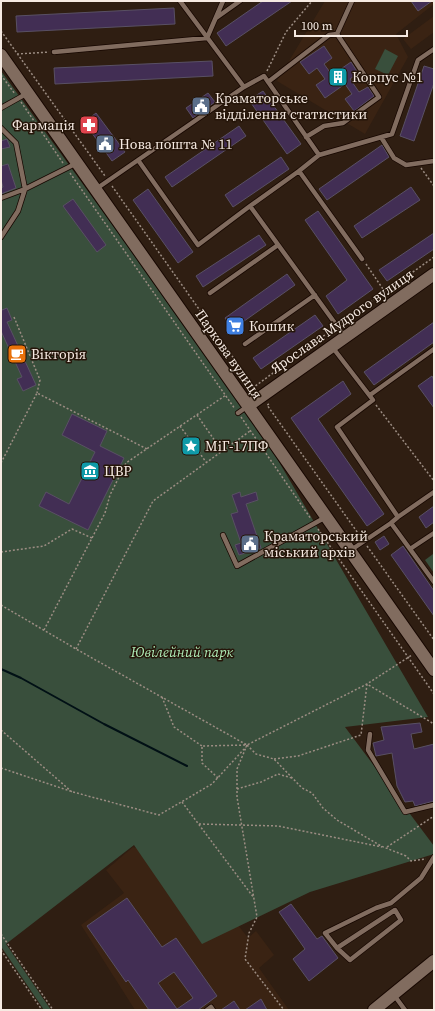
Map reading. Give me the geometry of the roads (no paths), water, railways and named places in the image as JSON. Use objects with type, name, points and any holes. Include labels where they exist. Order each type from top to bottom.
[{"type":"street","name":"Паркова вулиця","points":[[1,55],[23,96],[72,166],[96,189],[243,410],[326,516],[434,670]]},
{"type":"street","name":"Ярослава Мудрого вулиця","points":[[243,410],[434,274]]},
{"type":"street","points":[[374,1010],[434,961]]},
{"type":"lane","points":[[180,1],[244,88]]},
{"type":"lane","points":[[208,38],[223,1]]},
{"type":"lane","points":[[216,18],[240,1]]},
{"type":"lane","points":[[337,34],[352,1]]},
{"type":"lane","points":[[268,82],[329,35],[337,34]]},
{"type":"lane","points":[[306,137],[324,126],[343,123],[379,97],[337,34]]},
{"type":"lane","points":[[54,52],[208,38]]},
{"type":"lane","points":[[138,160],[198,245],[319,155],[392,134],[418,60],[434,49]]},
{"type":"lane","points":[[96,189],[244,88],[264,76],[319,155]]},
{"type":"lane","points":[[1,108],[23,96]]},
{"type":"lane","points":[[1,128],[16,143],[25,189],[18,211],[1,237]]},
{"type":"lane","points":[[381,137],[394,158],[406,165],[434,161]]},
{"type":"lane","points":[[1,198],[25,189],[72,166]]},
{"type":"lane","points":[[299,171],[362,259]]},
{"type":"lane","points":[[250,206],[345,337]]},
{"type":"lane","points":[[210,293],[278,245]]},
{"type":"lane","points":[[245,344],[315,295]]},
{"type":"lane","points":[[332,346],[373,400],[336,427],[398,517]]},
{"type":"lane","points":[[370,395],[434,349]]},
{"type":"lane","points":[[350,551],[434,492]]},
{"type":"lane","points":[[223,535],[237,566],[326,516]]},
{"type":"lane","points":[[391,523],[434,582]]},
{"type":"lane","points":[[410,549],[434,533]]},
{"type":"lane","points":[[370,734],[368,750],[405,812],[434,805]]},
{"type":"lane","points":[[391,903],[401,920],[350,960],[337,948],[325,933],[376,908],[391,903],[421,878],[434,858]]},
{"type":"lane","points":[[337,948],[395,910]]},
{"type":"lane","points":[[394,994],[405,1010]]},
{"type":"lane","points":[[207,1010],[211,1007],[213,1010]]},
{"type":"waterway","points":[[1,669],[21,678],[104,724],[187,766]]},
{"type":"place","name":"Корпус №1","points":[[338,77]]},
{"type":"place","name":"Краматорське відділення статистики","points":[[201,106]]},
{"type":"place","name":"Фармація","points":[[89,125]]},
{"type":"place","name":"Нова пошта № 11","points":[[105,144]]},
{"type":"place","name":"Кошик","points":[[235,326]]},
{"type":"place","name":"Вікторія","points":[[17,354]]},
{"type":"place","name":"МіГ-17ПФ","points":[[191,446]]},
{"type":"place","name":"ЦВР","points":[[90,471]]},
{"type":"place","name":"Краматорський міський архів","points":[[250,544]]},
{"type":"park label","name":"Ювілейний парк","points":[[182,652]]}]
